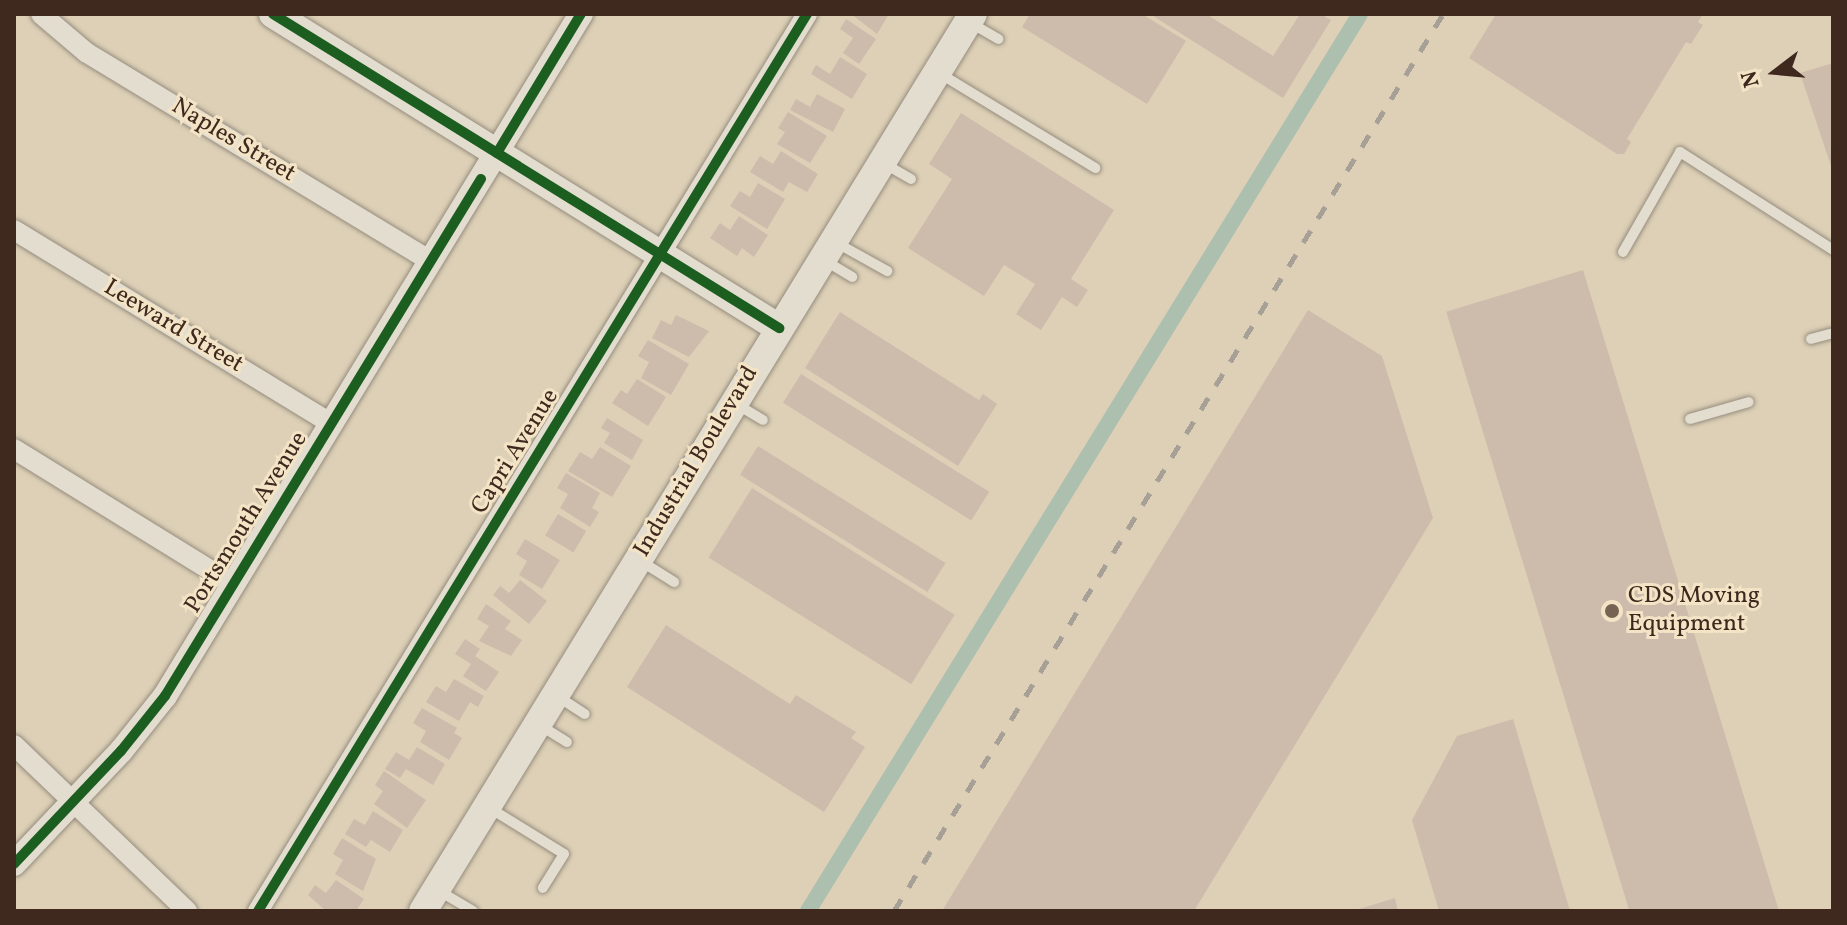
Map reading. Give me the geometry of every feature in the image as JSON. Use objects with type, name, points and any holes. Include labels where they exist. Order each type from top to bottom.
[{"type":"main road","points":[[273,14],[779,328]]},
{"type":"main road","name":"Industrial Boulevard","points":[[430,900],[971,18]]},
{"type":"street","name":"Naples Street","points":[[41,14],[87,53],[430,261]]},
{"type":"street","name":"Portsmouth Avenue","points":[[14,864],[165,696],[581,14]]},
{"type":"street","name":"Capri Avenue","points":[[258,911],[807,14]]},
{"type":"street","name":"Leeward Street","points":[[14,230],[332,424]]},
{"type":"street","points":[[14,449],[233,584]]},
{"type":"street","points":[[14,745],[187,911]]},
{"type":"lane","points":[[971,18],[998,39]]},
{"type":"lane","points":[[938,72],[1095,168]]},
{"type":"lane","points":[[1623,252],[1680,152],[1833,250]]},
{"type":"lane","points":[[883,162],[911,179]]},
{"type":"lane","points":[[828,250],[887,271]]},
{"type":"lane","points":[[828,250],[852,277]]},
{"type":"lane","points":[[1811,339],[1833,333]]},
{"type":"lane","points":[[734,402],[763,420]]},
{"type":"lane","points":[[1690,419],[1749,402]]},
{"type":"lane","points":[[638,560],[674,582]]},
{"type":"lane","points":[[556,695],[585,714]]},
{"type":"lane","points":[[538,724],[567,742]]},
{"type":"lane","points":[[488,807],[564,854],[543,888]]},
{"type":"lane","points":[[430,900],[473,911]]},
{"type":"building","points":[[851,14],[889,14],[877,34]]},
{"type":"building","points":[[1030,14],[1142,14],[1186,41],[1147,104],[1022,27]]},
{"type":"building","points":[[1150,14],[1206,14],[1273,56],[1300,14],[1321,14],[1331,20],[1283,98]]},
{"type":"building","points":[[1496,14],[1703,14],[1698,22],[1703,25],[1691,44],[1686,42],[1627,139],[1631,142],[1624,154],[1617,154],[1469,58]]},
{"type":"building","points":[[846,19],[876,39],[859,64],[843,53],[853,38],[840,29]]},
{"type":"building","points":[[840,57],[867,74],[852,99],[811,74],[816,65],[830,74]]},
{"type":"building","points":[[1833,63],[1833,169],[1832,169],[1800,73]]},
{"type":"building","points":[[817,94],[845,109],[833,132],[790,110],[796,99],[810,107]]},
{"type":"building","points":[[788,112],[827,136],[810,163],[777,144],[785,132],[778,128]]},
{"type":"building","points":[[961,113],[1114,210],[1071,279],[1088,290],[1077,307],[1062,297],[1041,330],[1016,314],[1035,284],[1004,265],[984,296],[908,248],[952,179],[929,164]]},
{"type":"building","points":[[781,151],[818,174],[807,192],[789,182],[783,192],[750,172],[760,156],[773,164]]},
{"type":"building","points":[[758,183],[785,199],[767,229],[730,206],[740,191],[750,197]]},
{"type":"building","points":[[739,216],[768,235],[754,257],[742,248],[737,256],[710,238],[720,223],[730,230]]},
{"type":"building","name":"CDS Moving Equipment","points":[[1583,270],[1779,911],[1629,911],[1446,312]]},
{"type":"building","points":[[1308,310],[1382,356],[1433,518],[1194,911],[942,911]]},
{"type":"building","points":[[840,312],[979,400],[983,394],[997,404],[958,466],[805,368]]},
{"type":"building","points":[[676,315],[709,331],[689,357],[652,338],[661,320],[671,325]]},
{"type":"building","points":[[648,340],[689,364],[671,395],[641,378],[649,362],[638,356]]},
{"type":"building","points":[[801,374],[989,492],[971,520],[783,403]]},
{"type":"building","points":[[637,379],[666,397],[648,426],[612,403],[621,390],[627,394]]},
{"type":"building","points":[[607,418],[643,440],[632,460],[604,443],[610,433],[601,428]]},
{"type":"building","points":[[758,446],[945,563],[927,592],[740,475]]},
{"type":"building","points":[[600,447],[631,466],[612,497],[568,471],[580,452],[592,459]]},
{"type":"building","points":[[566,473],[600,493],[592,508],[599,512],[590,527],[560,508],[568,494],[557,488]]},
{"type":"building","points":[[752,488],[955,615],[911,684],[709,558]]},
{"type":"building","points":[[558,514],[586,531],[573,552],[545,535]]},
{"type":"building","points":[[525,539],[560,560],[542,589],[519,575],[527,561],[516,554]]},
{"type":"building","points":[[520,580],[547,601],[529,624],[493,595],[500,586],[509,593]]},
{"type":"building","points":[[486,604],[511,621],[505,629],[522,640],[511,656],[479,641],[489,626],[477,619]]},
{"type":"building","points":[[666,625],[790,704],[796,695],[856,732],[851,738],[865,747],[824,812],[627,687]]},
{"type":"building","points":[[465,639],[480,649],[475,656],[499,672],[486,691],[463,676],[471,664],[455,654]]},
{"type":"building","points":[[454,679],[484,696],[478,707],[470,702],[459,721],[426,702],[436,686],[446,692]]},
{"type":"building","points":[[422,708],[457,728],[454,733],[462,738],[449,760],[420,742],[426,731],[413,723]]},
{"type":"building","points":[[1513,719],[1570,911],[1439,911],[1412,820],[1457,736]]},
{"type":"building","points":[[417,747],[445,764],[433,785],[406,769],[400,778],[385,769],[396,752],[409,760]]},
{"type":"building","points":[[384,771],[426,800],[407,828],[374,804],[383,791],[375,785]]},
{"type":"building","points":[[373,811],[403,830],[390,852],[371,840],[366,847],[345,834],[354,819],[365,825]]},
{"type":"building","points":[[342,838],[376,859],[363,891],[335,874],[343,860],[333,854]]},
{"type":"building","points":[[336,880],[364,899],[356,911],[326,911],[308,895],[315,885],[326,893]]},
{"type":"building","points":[[1395,898],[1398,911],[1356,911],[1356,910]]},
{"type":"waterway","points":[[808,911],[1360,14]]},
{"type":"railway","points":[[894,911],[1443,14]]},
{"type":"cycle path","points":[[273,14],[779,328]]},
{"type":"cycle path","points":[[497,153],[581,14]]},
{"type":"cycle path","points":[[258,911],[807,14]]},
{"type":"cycle path","points":[[14,864],[121,751],[165,696],[481,179]]},
{"type":"place","name":"CDS Moving Equipment","points":[[1612,611]]}]
